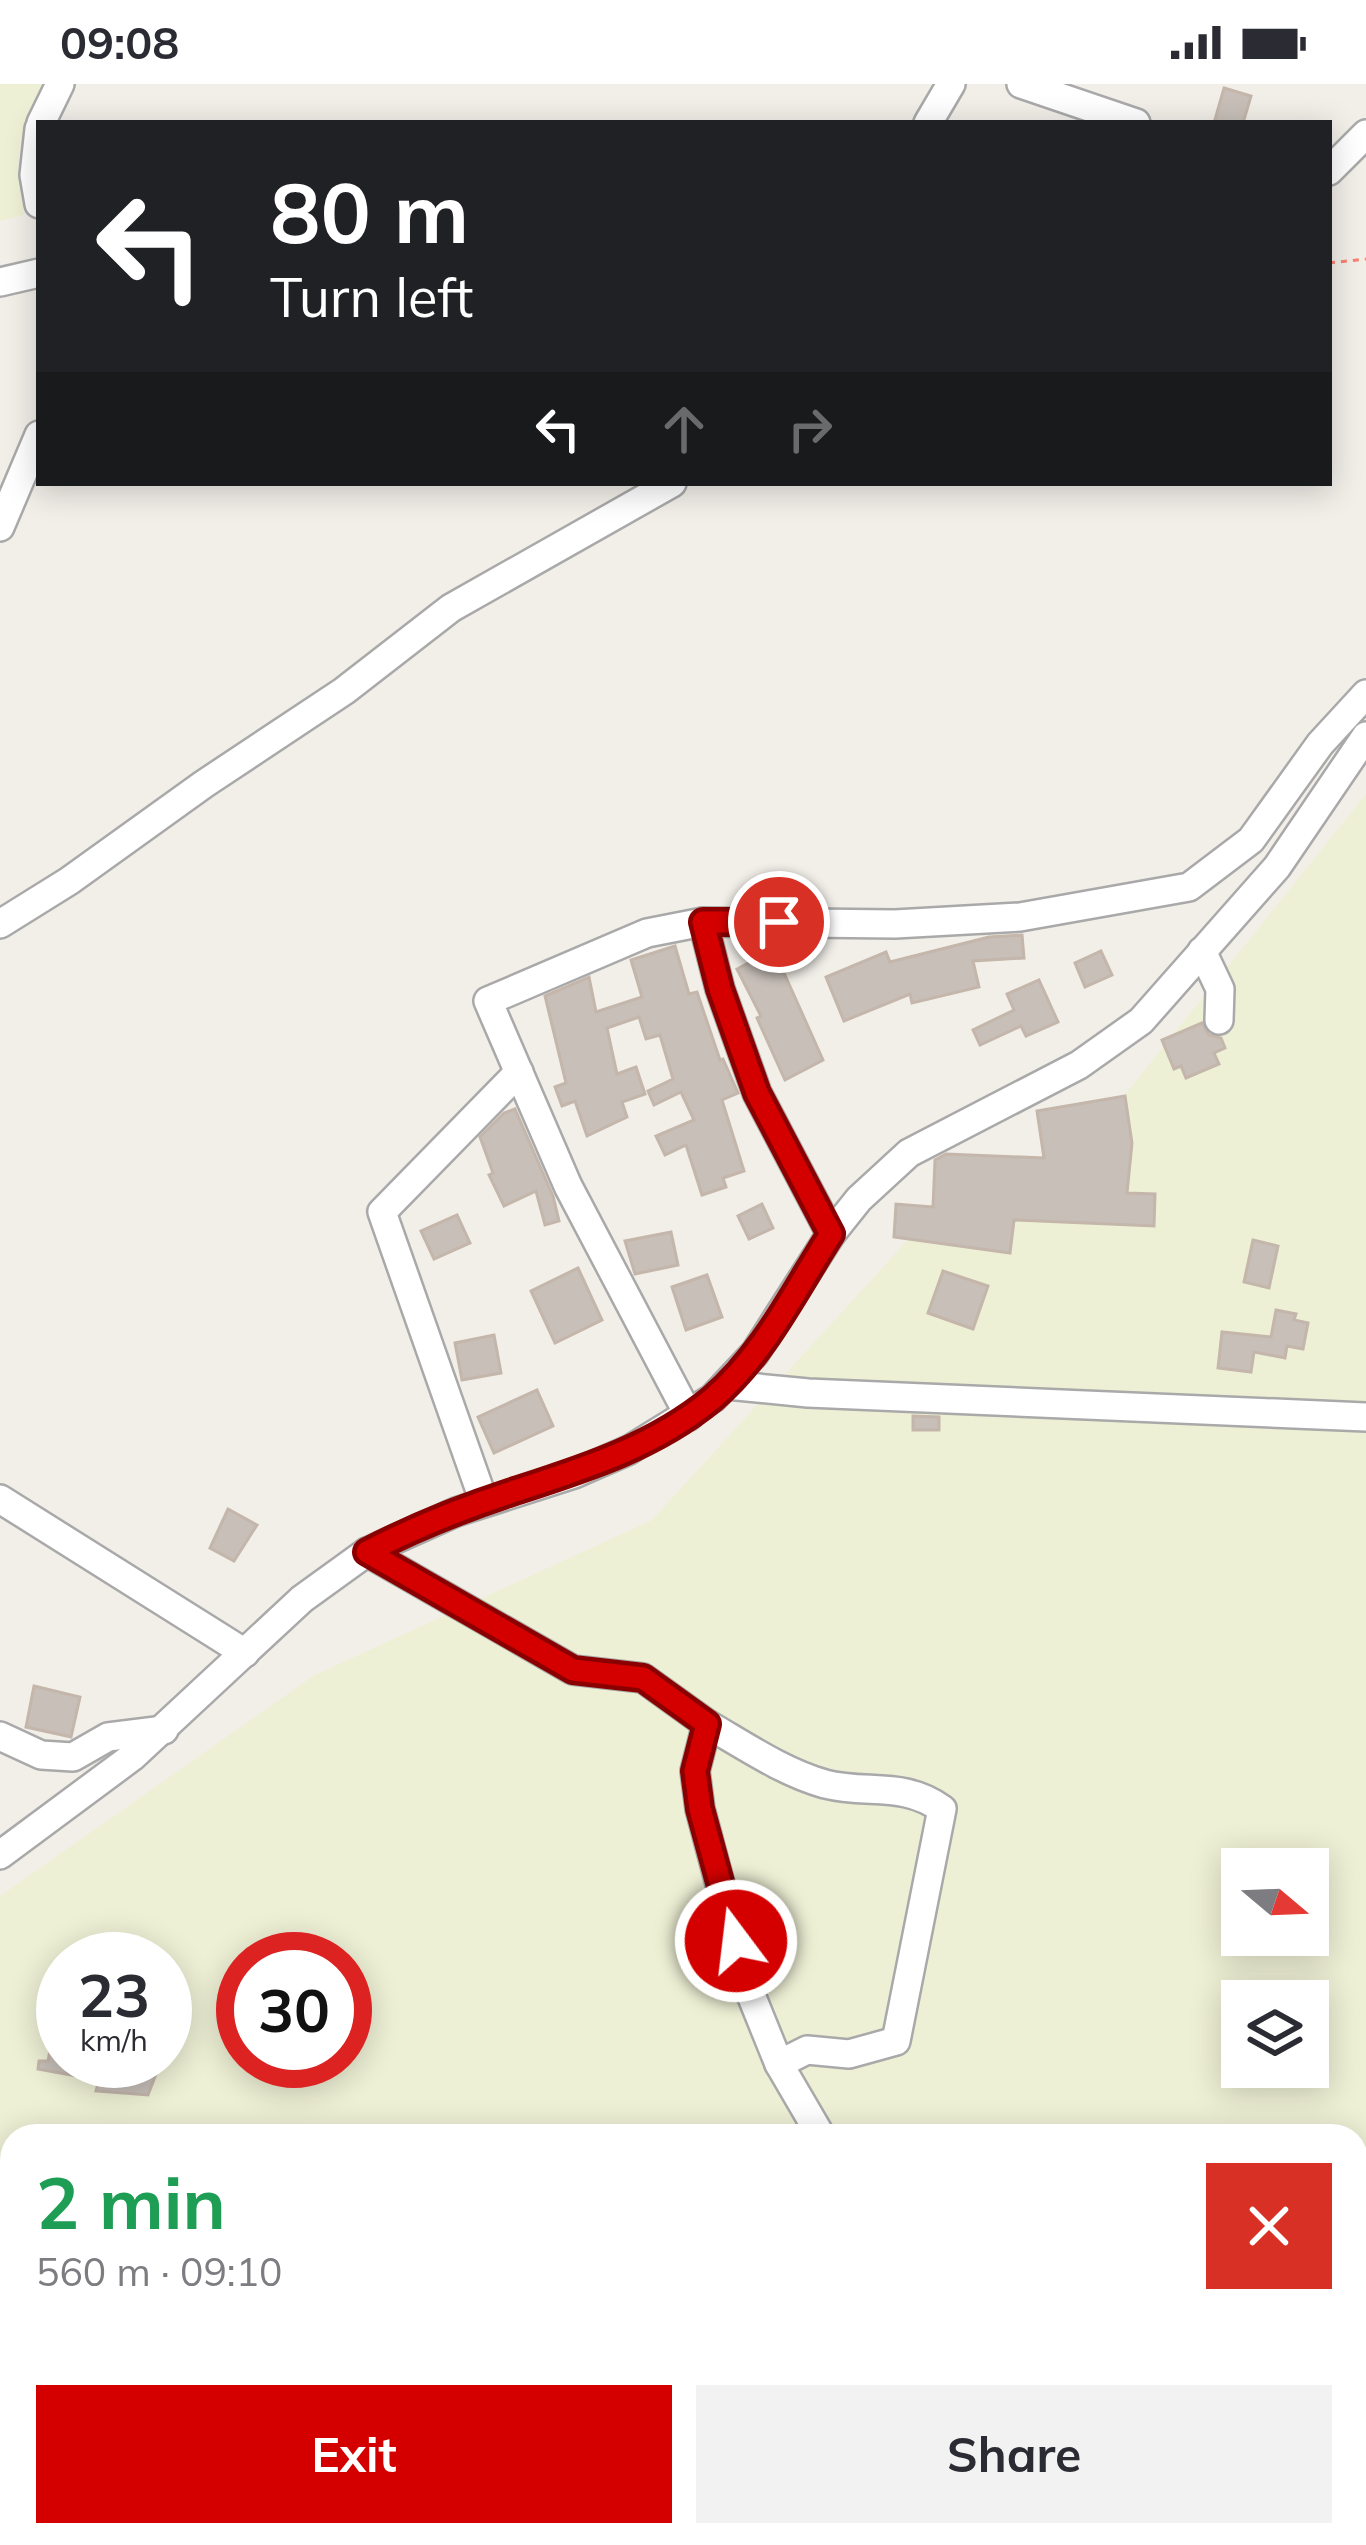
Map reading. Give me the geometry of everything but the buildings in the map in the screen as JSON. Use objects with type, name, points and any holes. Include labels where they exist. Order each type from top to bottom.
[{"type":"street","points":[[43,120],[60,84]]},
{"type":"street","points":[[930,120],[951,84]]},
{"type":"street","points":[[1021,84],[1127,120]]},
{"type":"street","points":[[1332,168],[1366,134]]},
{"type":"street","points":[[0,282],[36,274]]},
{"type":"street","points":[[0,527],[36,442]]},
{"type":"street","points":[[0,924],[344,691],[451,608],[668,486]]},
{"type":"street","points":[[689,1416],[568,1186],[488,1001],[647,933],[703,922],[895,924],[1020,917],[1189,887],[1251,839],[1320,744],[1366,694]]},
{"type":"street","points":[[0,1855],[164,1730],[302,1599],[367,1552],[484,1502],[574,1474],[689,1416],[755,1353],[831,1234],[859,1199],[909,1153],[1079,1065],[1141,1022],[1277,867],[1366,736]]},
{"type":"street","points":[[703,922],[720,989],[757,1093],[831,1234]]},
{"type":"street","points":[[1202,951],[1220,989],[1219,1020]]},
{"type":"street","points":[[484,1502],[382,1212],[519,1072]]},
{"type":"street","points":[[727,1384],[832,1394],[1366,1417]]},
{"type":"street","points":[[0,1499],[244,1653]]},
{"type":"street","points":[[367,1552],[573,1670],[643,1678],[707,1724],[776,1764],[826,1784],[921,1794],[942,1809],[896,2041],[849,2054],[807,2050],[779,2064]]},
{"type":"street","points":[[707,1724],[695,1771],[700,1809],[747,1985],[779,2064],[814,2124]]},
{"type":"street","points":[[0,1736],[41,1755],[73,1757],[108,1737],[164,1730]]},
{"type":"path","points":[[1332,263],[1366,259]]},
{"type":"green space","points":[[0,84],[47,84],[20,141],[24,215],[0,221]]},
{"type":"green space","points":[[1366,794],[1366,2124],[0,2124],[0,1896],[313,1676],[652,1520],[915,1232],[1102,1123]]},
{"type":"route","points":[[736,1941],[700,1809],[695,1771],[707,1724],[643,1678],[573,1670],[367,1552],[456,1512],[574,1474],[658,1435],[713,1398],[769,1333],[831,1234],[757,1093],[720,989],[703,922],[779,922]]}]
